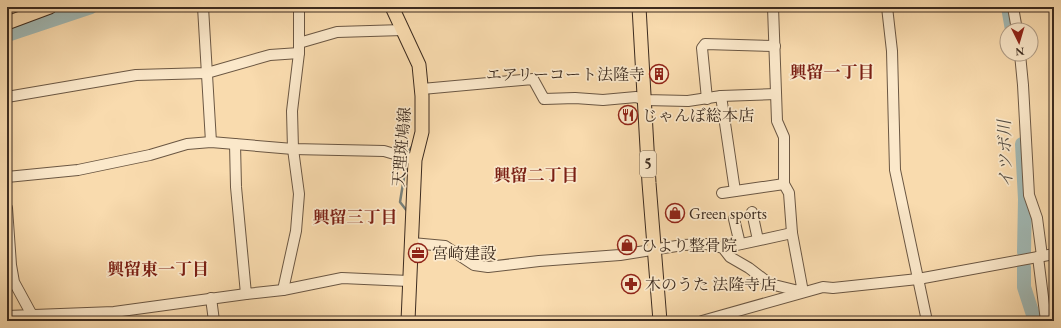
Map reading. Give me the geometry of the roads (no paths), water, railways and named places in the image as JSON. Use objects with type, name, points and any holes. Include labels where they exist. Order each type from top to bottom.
[{"type":"main road","points":[[7,23],[50,7]]},
{"type":"main road","name":"天理斑鳩線","points":[[392,7],[419,65],[422,89],[422,132],[412,159],[412,243],[406,281],[408,321]]},
{"type":"main road","name":"5","points":[[639,7],[660,321]]},
{"type":"street","points":[[203,7],[211,142]]},
{"type":"street","points":[[282,290],[296,231],[299,194],[293,149],[292,111],[299,48],[299,7]]},
{"type":"street","points":[[774,7],[777,121],[784,137],[784,184],[789,194],[792,233],[803,292]]},
{"type":"street","points":[[887,7],[892,51],[895,170],[927,321]]},
{"type":"street","points":[[1013,7],[1016,22]]},
{"type":"street","points":[[7,97],[136,75],[207,73],[299,48],[337,32],[403,30]]},
{"type":"street","points":[[707,99],[702,48],[705,44],[775,46]]},
{"type":"street","points":[[1021,62],[1030,196],[1037,218],[1046,321]]},
{"type":"street","points":[[422,89],[533,79],[544,99],[575,98],[602,100],[636,97],[646,100],[688,101],[721,96],[776,94]]},
{"type":"street","points":[[721,96],[735,191]]},
{"type":"street","points":[[7,177],[78,170],[150,155],[187,144],[211,142],[293,149],[384,152],[412,159]]},
{"type":"street","points":[[235,144],[236,187],[246,294]]},
{"type":"street","points":[[722,193],[784,184]]},
{"type":"street","points":[[7,208],[11,265],[14,282],[32,315]]},
{"type":"street","points":[[752,212],[758,240]]},
{"type":"street","points":[[734,220],[740,244]]},
{"type":"street","points":[[412,243],[445,246],[474,265],[488,267],[539,261],[620,255],[690,244],[706,244],[723,248],[792,233]]},
{"type":"street","points":[[723,248],[730,257],[749,268],[770,284],[803,292]]},
{"type":"street","points":[[702,321],[794,297],[803,292],[823,287],[833,288],[918,279],[1054,254]]},
{"type":"street","points":[[7,316],[114,312],[211,298],[282,290],[342,278],[406,281]]},
{"type":"street","points":[[211,298],[214,321]]},
{"type":"waterway","points":[[7,35],[91,7]]},
{"type":"waterway","name":"イツボ川","points":[[1008,7],[1011,22]]},
{"type":"waterway","name":"イツボ川","points":[[1022,144],[1025,199],[1024,252]]},
{"type":"waterway","points":[[407,154],[413,145]]},
{"type":"waterway","points":[[407,159],[400,202],[407,211]]},
{"type":"waterway","name":"イツボ川","points":[[1024,267],[1024,287],[1035,321]]},
{"type":"place","name":"エアリーコート法隆寺","points":[[659,74]]},
{"type":"place","name":"じゃんぼ総本店","points":[[628,115]]},
{"type":"place","name":"Green sports","points":[[675,213]]},
{"type":"place","name":"ひより整骨院","points":[[627,245]]},
{"type":"place","name":"宮崎建設","points":[[418,253]]},
{"type":"place","name":"木のうた 法隆寺店","points":[[631,284]]},
{"type":"district","name":"興留一丁目","points":[[832,72]]},
{"type":"district","name":"興留二丁目","points":[[536,175]]},
{"type":"district","name":"興留三丁目","points":[[355,217]]},
{"type":"district","name":"興留東一丁目","points":[[158,269]]}]
